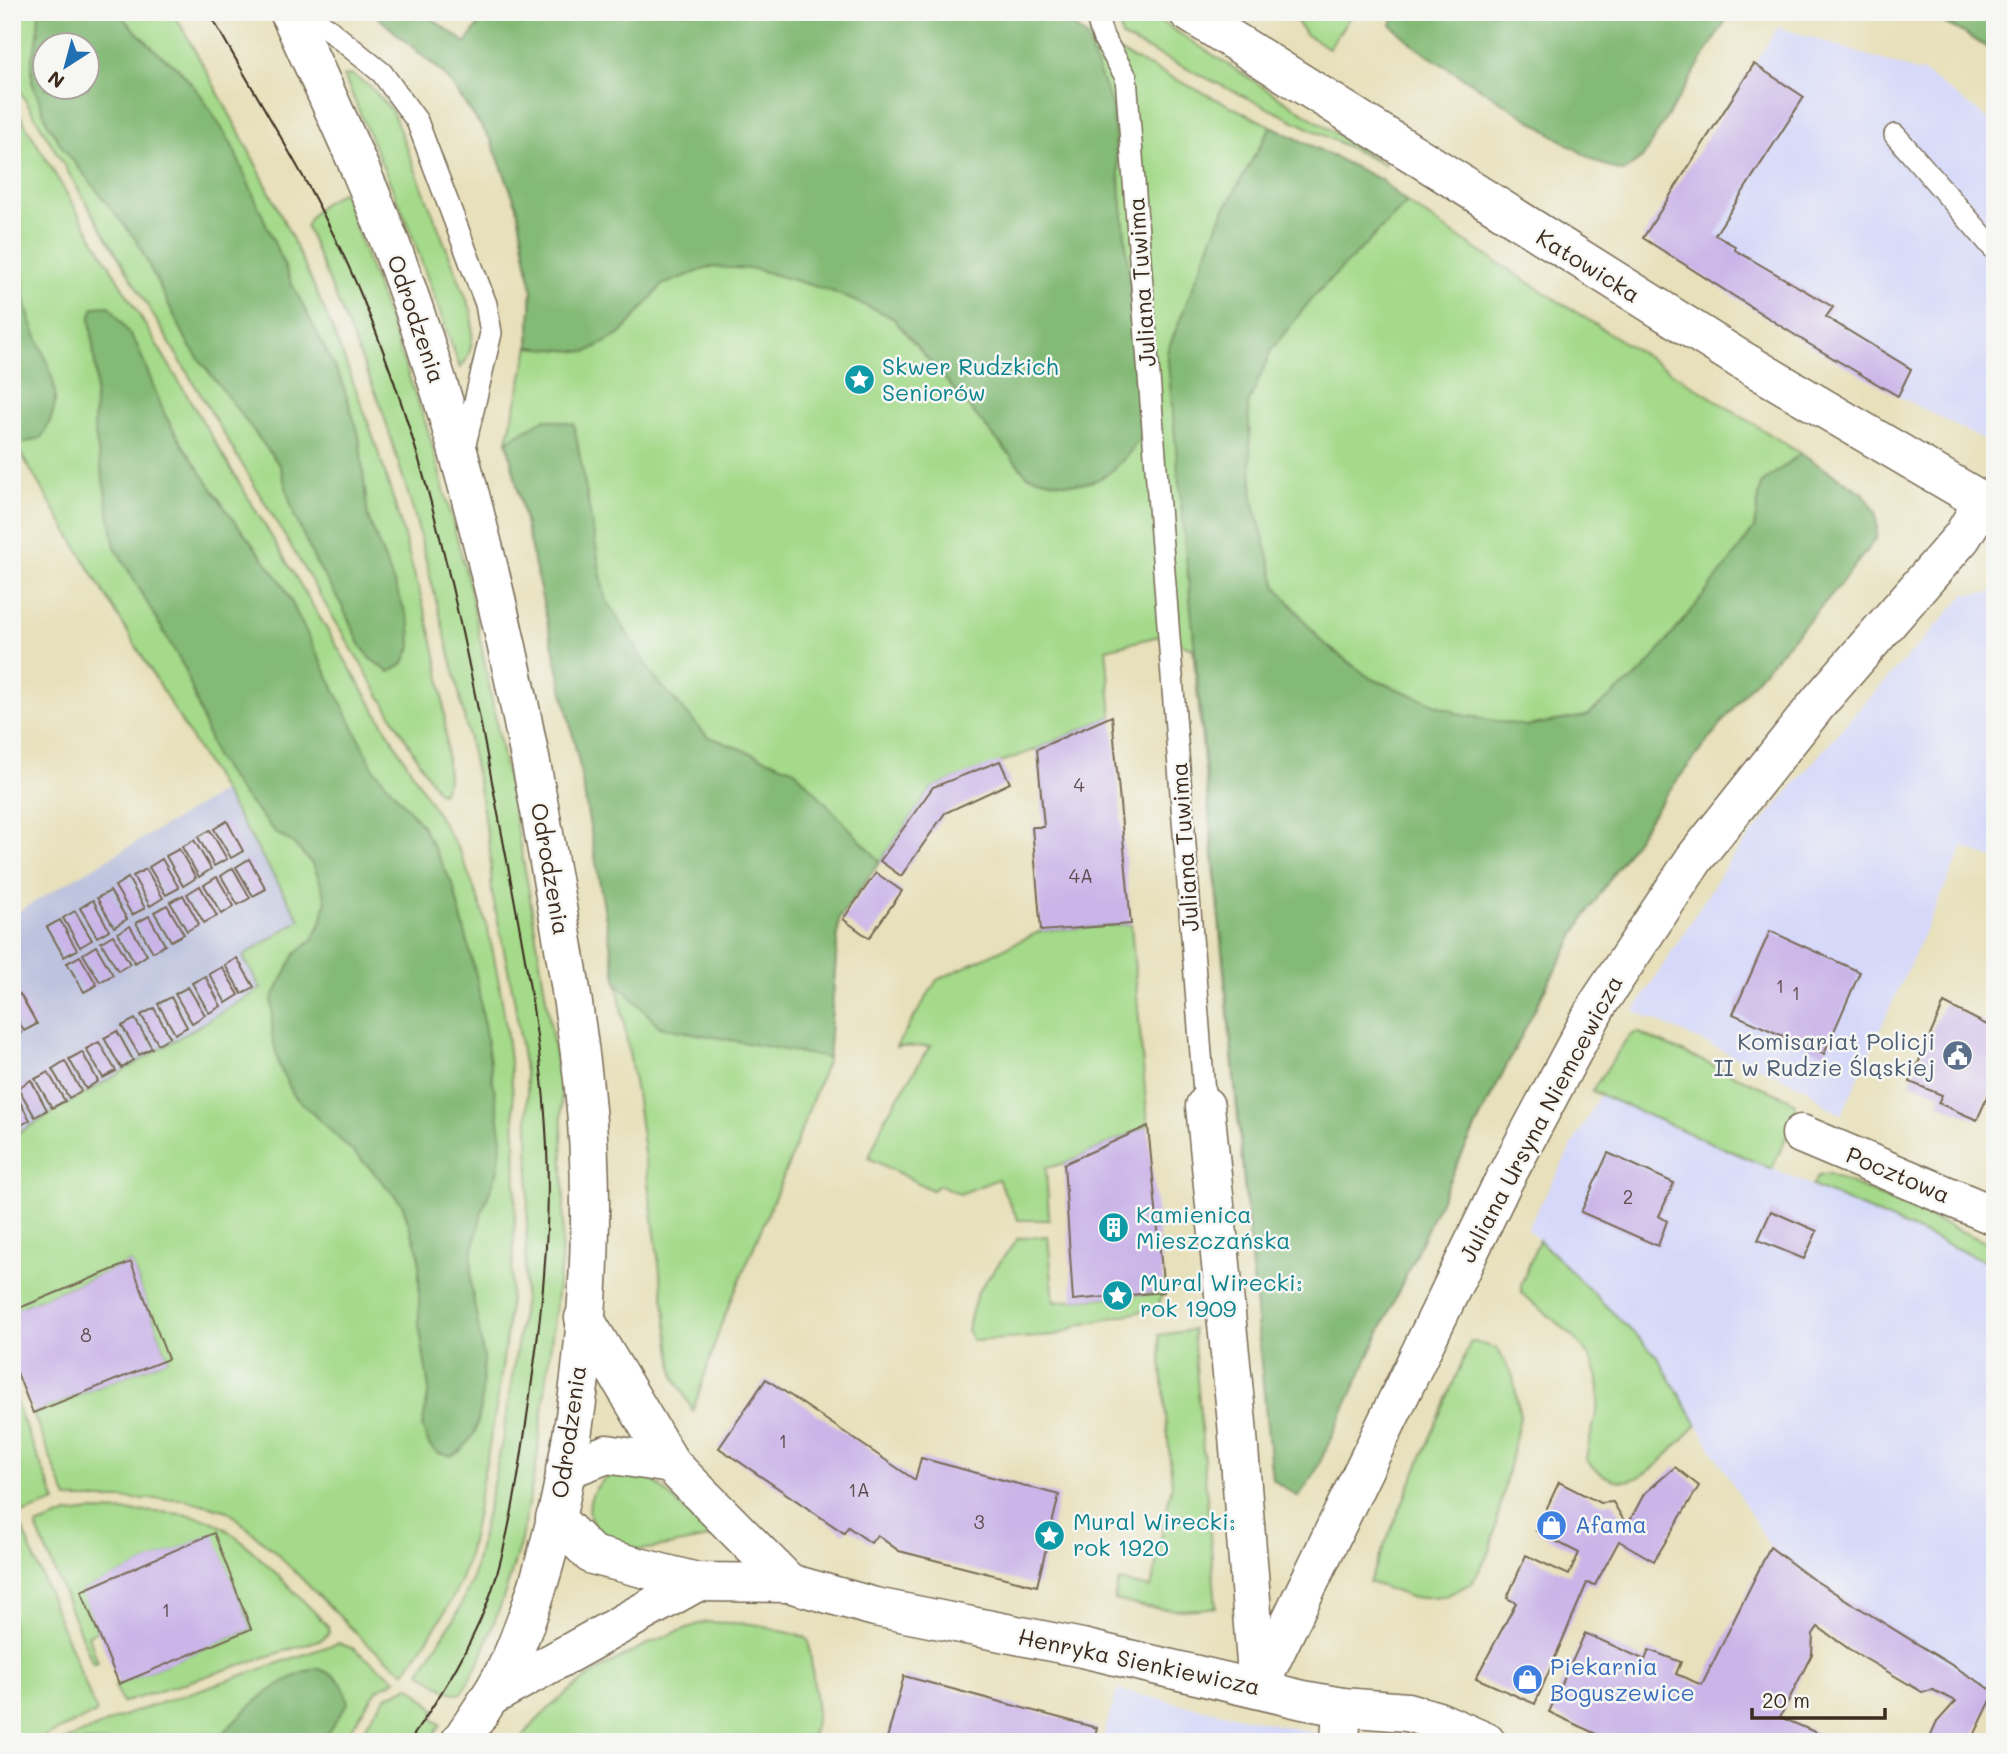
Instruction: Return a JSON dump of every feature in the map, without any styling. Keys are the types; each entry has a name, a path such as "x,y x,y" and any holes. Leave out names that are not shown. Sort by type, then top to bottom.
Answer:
{"street":[{"name":"Odrodzenia","path":"289,12 385,230 462,458 493,577 520,703 571,991 584,1092 589,1189 584,1318 565,1471 555,1518 515,1649 490,1698 460,1742"},
{"name":"Katowicka","path":"1188,12 1726,351 1989,506"},
{"name":"Juliana Ursyna Niemcewicza","path":"1258,1688 1503,1182 1598,1004 1695,858 1819,702 1989,506"},
{"name":"Juliana Tuwima","path":"1205,1106 1237,1423 1258,1688"},
{"name":"Pocztowa","path":"1801,1134 1995,1216"},
{"path":"584,1318 671,1464 789,1583"},
{"path":"565,1471 607,1454 671,1464"},
{"name":"Henryka Sienkiewicza","path":"555,1518 592,1555 696,1581 789,1583 875,1606 1258,1688 1341,1724 1407,1712 1438,1721 1486,1742"},
{"path":"490,1698 696,1581"}],"lane":[{"path":"307,12 382,73 417,121 486,304 491,333 489,347 462,458"},
{"name":"Juliana Tuwima","path":"1095,12 1103,37 1126,77 1205,1106"},
{"path":"1895,135 1995,250"}],"shaded area":[{"path":"1778,27 1926,74 1995,124 1995,446 1898,396 1809,345 1643,238"},
{"path":"1995,592 1995,860 1963,847 1842,1114 1830,1109 1808,1089 1634,1011 1729,861 1849,720 1966,594"},
{"path":"222,792 300,921 244,956 261,989 12,1137 12,915"},
{"path":"1600,1094 1995,1265 1995,1692 1811,1578 1770,1547 1657,1356 1527,1229"},
{"path":"1117,1690 1325,1735 1325,1742 1102,1742"}],"green space":[{"path":"12,12 173,12 246,145 312,281 341,350 391,493 425,610 439,670 444,708 448,780 442,793 438,792 12,78"},
{"path":"39,12 117,12 157,52 179,69 201,95 231,143 293,286 342,382 359,435 368,517 410,624 411,647 404,663 389,672 372,660 361,646 341,604 315,561 294,515 280,466 190,347 136,240 63,148 48,124 40,102 102,102 102,32 38,32"},
{"path":"372,12 422,12 466,43 487,12 1054,12 1085,35 1381,180 1407,203 1479,251 1863,493 1876,512 1877,537 1833,593 1751,685 1664,797 1583,920 1547,985 1457,1164 1298,1497 1272,1479 1193,648 1159,636 1106,649 1112,716 1037,749 933,787 839,919 828,1058 789,1163 721,1325 693,1411 674,1376 636,1093 579,763 507,441 529,347 532,290 517,206 491,140 444,74"},
{"path":"372,12 422,12 466,43 487,12 1054,12 1085,35 1112,107 1145,432 1120,463 1096,480 1068,484 1027,475 892,317 831,291 755,269 710,267 662,285 621,334 587,352 529,347 532,289 517,206 491,140 444,74"},
{"path":"1117,12 1146,12 1385,165 1122,37"},
{"path":"1353,12 1329,48 1305,34 1292,13"},
{"path":"1395,12 1731,12 1642,158 1623,172 1596,162 1418,49 1391,25"},
{"path":"1913,12 1995,12 1995,53 1956,29"},
{"path":"352,75 371,87 392,111 471,310 471,348 460,368 409,227 344,76"},
{"path":"12,102 461,854 486,925 502,1001 511,1068 515,1135 512,1272 506,1339 466,1564 444,1613 405,1672 367,1644 276,1553 228,1511 183,1499 67,1499 33,1413 168,1359 131,1262 12,1311 12,1137 261,989 243,956 300,920 12,439"},
{"path":"1271,126 1381,180 1407,203 1314,296 1272,349 1248,404 1253,500 1277,587 1321,641 1370,678 1462,715 1526,726 1586,716 1643,671 1754,528 1761,484 1800,454 1863,493 1876,512 1877,537 1833,593 1751,685 1664,797 1583,920 1547,985 1457,1164 1315,1473 1298,1497 1272,1479 1167,352 1222,214"},
{"path":"343,192 428,430 469,583 528,886 561,1092 564,1200 561,1262 536,1465 520,1544 506,1590 480,1660 461,1694 448,1691 420,1672 458,1612 472,1580 503,1438 524,1299 529,1175 527,1085 514,998 492,893 490,851 479,787 456,679 415,517 381,406 306,226 317,210"},
{"path":"12,201 20,228 28,312 55,393 52,417 41,438 15,445 12,439"},
{"path":"110,306 137,345 165,415 181,442 225,508 282,583 374,769 422,825 453,885 477,979 502,1139 498,1170 482,1212 472,1254 471,1285 484,1359 481,1408 475,1432 462,1450 451,1456 437,1453 429,1445 422,1427 429,1390 419,1324 419,1254 402,1204 369,1167 294,1096 279,1066 272,1035 272,999 295,954 312,940 321,923 326,900 322,887 314,866 293,843 276,833 239,791 215,756 185,669 115,547 94,428 96,373 90,318 94,307"},
{"path":"545,419 574,424 605,597 653,676 707,736 795,770 880,861 839,919 828,1058 660,1027 617,983 579,763 507,441"},
{"path":"1131,924 1148,1126 1064,1164 1046,1167 1049,1220 1018,1220 998,1179 960,1194 940,1185 932,1190 869,1158 885,1118 930,1046 896,1047 937,980 1041,931"},
{"path":"1637,1032 1789,1099 1796,1105 1796,1115 1772,1169 1592,1091 1628,1037"},
{"path":"1829,1174 1995,1246 1995,1265 1812,1186 1818,1176"},
{"path":"1048,1236 1054,1302 1164,1292 1157,1308 1080,1325 1055,1336 973,1341 967,1330 977,1293 1018,1238"},
{"path":"1539,1240 1657,1356 1697,1425 1659,1463 1632,1480 1618,1480 1602,1474 1586,1460 1598,1403 1598,1378 1584,1349 1561,1325 1522,1294 1521,1285"},
{"path":"1193,1330 1216,1607 1165,1609 1114,1600 1119,1581 1151,1588 1172,1484 1159,1335"},
{"path":"1471,1341 1497,1348 1513,1376 1520,1417 1490,1551 1472,1583 1446,1596 1413,1598 1369,1582"},
{"path":"12,1401 15,1401 56,1502 12,1517"},
{"path":"621,1471 652,1479 713,1537 634,1550 612,1544 600,1535 593,1524 591,1500 596,1488 606,1478"},
{"path":"92,1511 183,1514 211,1521 238,1539 271,1569 328,1626 329,1633 322,1639 122,1703 115,1685 251,1629 213,1534 82,1591 98,1631 88,1635 98,1662 93,1664 36,1526 68,1514"},
{"path":"23,1530 97,1713 32,1742 12,1742 12,1533"},
{"path":"705,1622 753,1624 805,1637 809,1642 817,1713 811,1742 518,1742 557,1701 602,1668 652,1642"},
{"path":"338,1643 354,1649 396,1680 378,1689 342,1742 62,1742 128,1714"},
{"path":"316,1668 338,1680 348,1703 321,1742 216,1742 238,1718 273,1688"},
{"path":"410,1686 436,1710 432,1718 441,1725 429,1742 354,1742 386,1697"}],"building":[{"path":"1754,64 1804,97 1715,235 1735,246 1735,250 1833,307 1826,317 1911,369 1898,396 1809,344 1643,238"},
{"path":"1112,716 1131,924 1041,931 1032,827 1044,827 1037,749"},
{"path":"1000,761 1010,783 945,813 901,876 880,861 933,787"},
{"path":"227,821 243,851 231,858 214,829"},
{"path":"210,830 227,859 214,866 198,837"},
{"path":"194,840 211,869 199,877 182,847"},
{"path":"179,849 196,878 183,886 166,856"},
{"path":"162,859 179,888 166,895 149,867"},
{"path":"249,859 266,889 253,896 236,867"},
{"path":"233,868 250,898 238,905 221,876"},
{"path":"146,869 163,898 150,906 133,876"},
{"path":"876,873 902,891 869,938 843,919"},
{"path":"217,877 234,906 222,914 204,885"},
{"path":"128,878 145,908 132,915 115,886"},
{"path":"200,886 217,916 204,923 187,894"},
{"path":"110,891 127,919 114,927 97,898"},
{"path":"183,895 199,924 187,931 170,902"},
{"path":"93,900 109,930 97,937 80,908"},
{"path":"167,905 184,934 171,941 154,912"},
{"path":"75,911 92,940 80,947 63,918"},
{"path":"149,916 165,945 153,952 136,923"},
{"path":"60,920 77,950 64,957 47,927"},
{"path":"130,926 147,955 135,963 118,933"},
{"path":"1770,931 1860,972 1824,1054 1733,1014"},
{"path":"113,935 130,964 118,971 101,942"},
{"path":"96,946 113,975 100,982 83,954"},
{"path":"80,956 97,985 84,992 67,963"},
{"path":"237,958 254,987 242,994 225,965"},
{"path":"222,967 239,995 226,1003 209,974"},
{"path":"205,976 221,1006 209,1013 192,983"},
{"path":"188,987 205,1015 192,1023 175,994"},
{"path":"20,994 37,1024 24,1031 12,1010 12,999"},
{"path":"171,997 187,1027 175,1034 158,1004"},
{"name":"Komisariat Policji II w Rudzie Śląskiej","path":"1944,1003 1995,1029 1995,1093 1990,1091 1977,1120 1938,1103 1942,1095 1910,1082"},
{"path":"154,1008 170,1037 158,1044 141,1015"},
{"path":"12,1019 21,1033 12,1038"},
{"path":"135,1019 152,1048 139,1055 122,1026"},
{"path":"117,1031 133,1060 121,1068 104,1038"},
{"path":"99,1042 116,1071 103,1078 86,1049"},
{"path":"82,1052 98,1081 86,1089 69,1059"},
{"path":"65,1061 81,1091 69,1098 52,1069"},
{"path":"48,1072 65,1101 52,1108 35,1079"},
{"path":"31,1080 47,1110 35,1117 18,1088"},
{"path":"12,1088 30,1120 18,1127 12,1118"},
{"name":"Kamienica Mieszczańska","path":"1148,1126 1164,1292 1073,1300 1064,1164"},
{"path":"1608,1153 1674,1183 1659,1216 1667,1221 1658,1246 1581,1212"},
{"path":"1771,1211 1817,1231 1804,1259 1758,1240"},
{"path":"131,1262 168,1359 33,1413 12,1360 12,1311"},
{"path":"766,1379 915,1480 921,1458 1059,1495 1037,1586 899,1551 877,1535 871,1543 848,1527 844,1533 719,1448"},
{"path":"1675,1467 1699,1486 1654,1561 1619,1541 1595,1585 1587,1583 1535,1704 1476,1678 1516,1603 1507,1598 1526,1555 1569,1575 1579,1553 1536,1531 1559,1482 1600,1503 1613,1502 1627,1526 1644,1494"},
{"path":"214,1533 251,1629 119,1684 81,1591"},
{"path":"1770,1547 1811,1578 1995,1692 1971,1742 1928,1742 1937,1722 1956,1701 1933,1690 1922,1692 1849,1649 1818,1627 1813,1634 1812,1654 1780,1717 1838,1742 1613,1742 1549,1712 1585,1633 1645,1660 1649,1650 1681,1662 1676,1674 1702,1685"},
{"path":"904,1676 1097,1728 1093,1742 886,1742"}],"tram line":[{"path":"209,12 291,155 348,264 387,361 407,420 441,541 469,663 518,921 540,1057 547,1148 546,1244 533,1370 511,1515 495,1581 479,1624 446,1684 409,1742"}],"place":[{"name":"Skwer Rudzkich Seniorów","path":"859,380"},
{"name":"Komisariat Policji II w Rudzie Śląskiej","path":"1958,1055"},
{"name":"Kamienica Mieszczańska","path":"1113,1228"},
{"name":"Mural Wirecki: rok 1909","path":"1117,1296"},
{"name":"Afama","path":"1552,1525"},
{"name":"Mural Wirecki: rok 1920","path":"1050,1535"},
{"name":"Piekarnia Boguszewice","path":"1527,1680"}]}
